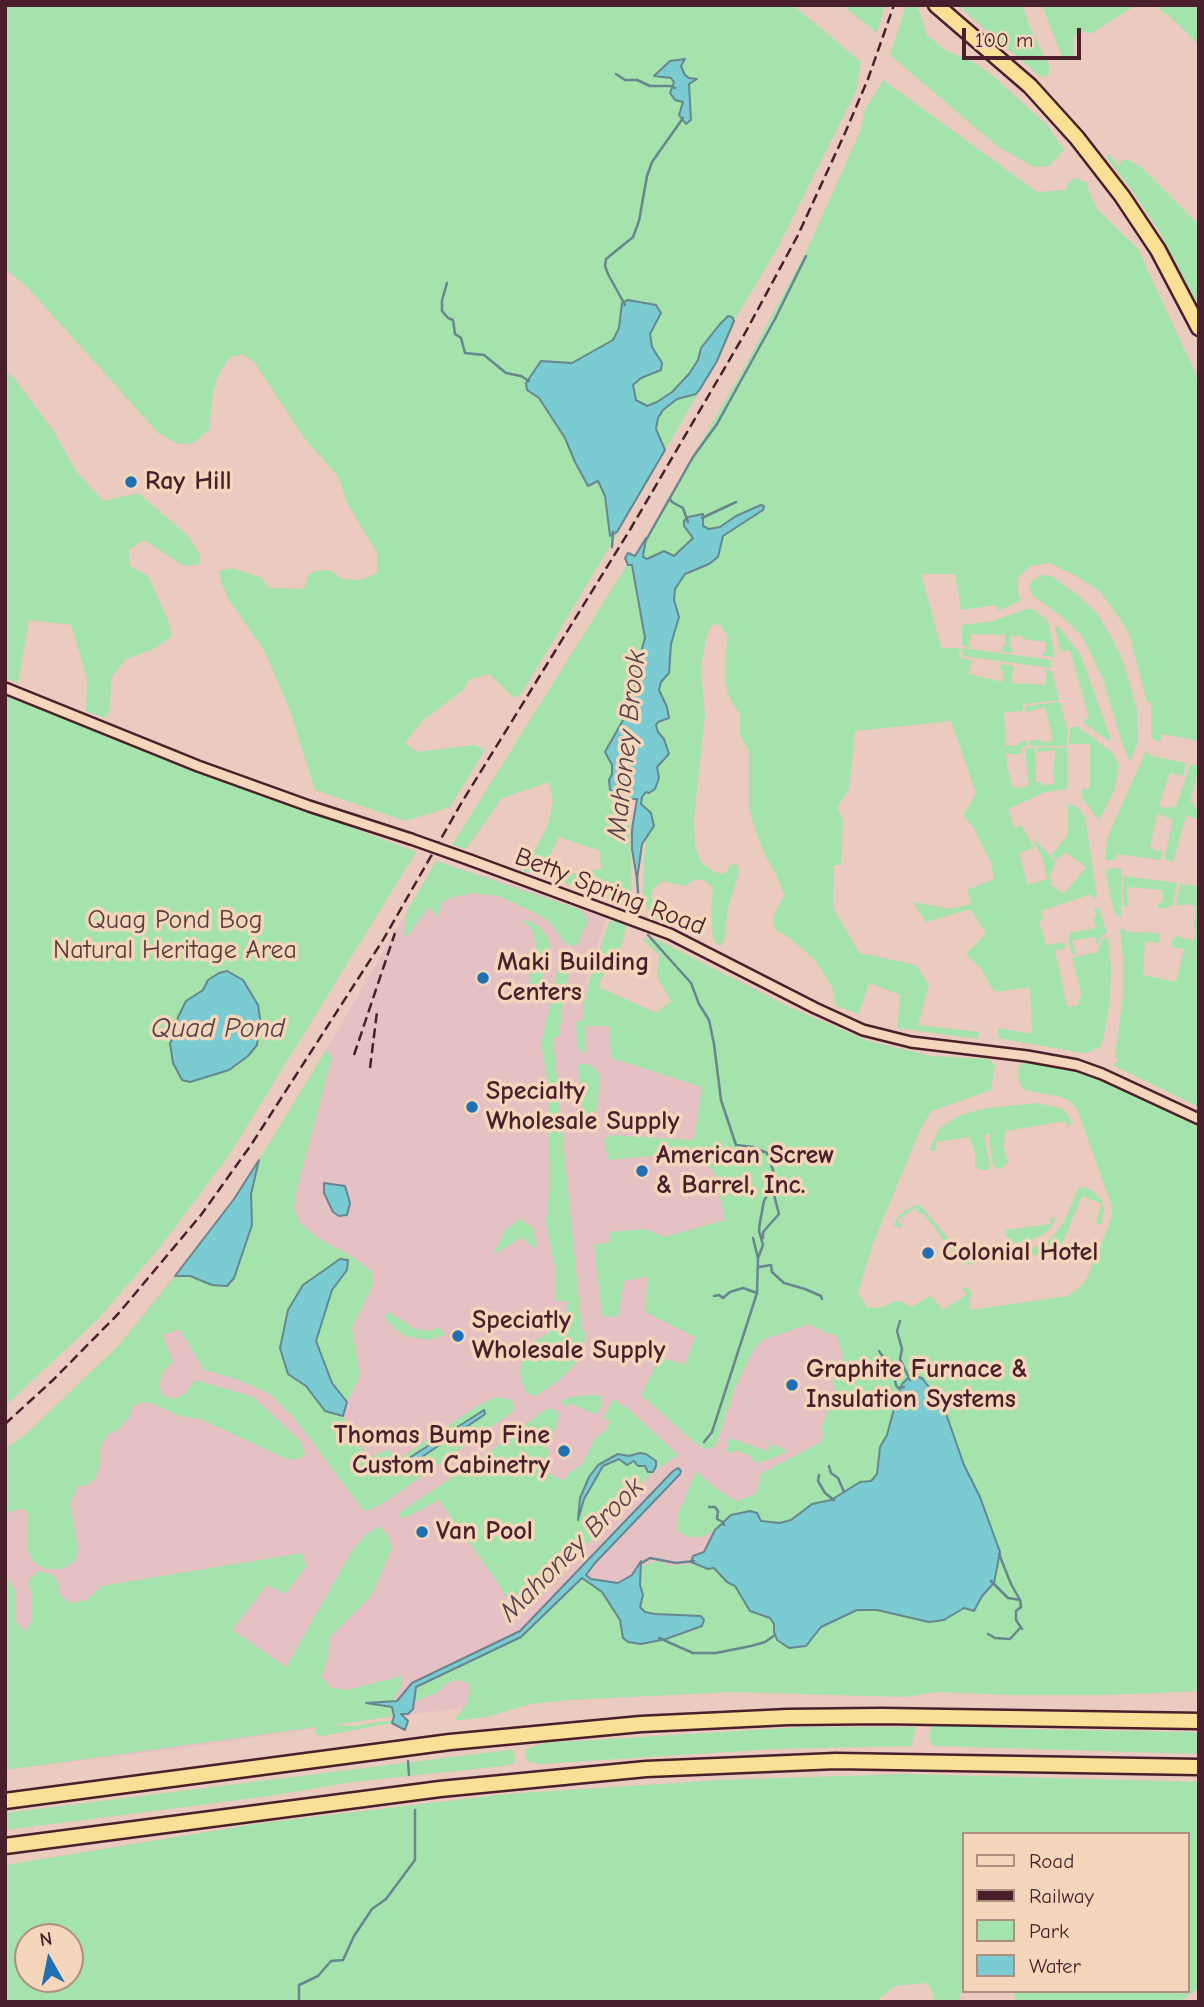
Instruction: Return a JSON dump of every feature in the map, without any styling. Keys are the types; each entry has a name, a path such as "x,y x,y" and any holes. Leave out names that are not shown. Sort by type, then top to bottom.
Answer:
{"highway":[{"path":"936,5 1022,79 1077,138 1152,241 1174,277 1199,328"},
{"path":"5,1801 450,1742 641,1724 870,1716 1199,1721"},
{"path":"5,1846 452,1787 646,1769 836,1761 1199,1767"}],"street":[{"name":"Betty Spring Road","path":"5,688 198,766 411,839 670,934 863,1030 918,1043 1077,1065 1199,1119"}],"shaded area":[{"path":"436,861 543,895 606,919 584,984 726,1040 737,979 791,1008 868,1041 931,1056 849,1321 936,1692 636,1688 394,1716 191,1747 5,1770 5,1449 27,1433 119,1345 234,1199 305,1087"}],"green space":[{"path":"5,5 793,5 861,62 856,91 778,247 734,321 717,361 522,693 514,698 489,674 470,679 462,691 422,721 405,743 416,752 474,745 485,750 450,807 405,821 315,790 289,708 265,652 229,600 221,582 219,571 230,568 260,577 269,588 304,589 308,576 315,571 329,570 342,579 361,580 377,573 377,553 347,503 338,476 304,438 255,363 243,354 230,357 219,373 213,392 209,430 193,443 178,444 158,433 28,288 5,269"},
{"path":"842,5 885,5 877,33"},
{"path":"906,5 915,5 927,35 945,50 971,61 991,74 1047,125 1064,150 1049,166 1034,167 998,147 890,55"},
{"path":"957,5 1023,5 1029,26 1049,65 1049,73 1044,77 1039,76"},
{"path":"1042,5 1147,5 1133,7 1092,33 1082,32 1073,36 1073,58 1064,62"},
{"path":"1154,5 1199,5 1199,45 1170,17"},
{"path":"883,80 1037,192 1065,190 1069,182 1076,178 1088,183 1096,208 1138,249 1199,381 1199,741 1162,734 1160,742 1151,739 1151,706 1150,702 1147,702 1129,634 1100,592 1076,576 1049,563 1030,566 1018,578 1018,594 1021,599 998,611 996,605 961,610 955,574 921,574 941,648 959,648 960,658 972,660 968,674 1002,682 1004,671 1000,670 1001,664 1014,666 1011,683 1045,685 1047,673 1044,670 1052,671 1059,700 1023,704 1023,711 1004,712 1006,746 1027,741 1027,746 1022,747 1022,754 1006,754 1007,765 1013,788 1026,787 1028,783 1025,749 1035,748 1036,782 1041,782 1041,785 1053,784 1055,750 1038,752 1038,747 1067,748 1067,789 1045,792 1008,809 1014,828 1021,825 1034,848 1019,853 1028,885 1047,879 1043,859 1034,842 1036,841 1056,862 1049,877 1052,882 1050,884 1064,894 1086,867 1065,852 1057,860 1051,855 1068,835 1068,804 1077,807 1085,817 1097,896 1093,899 1091,894 1041,911 1043,920 1039,921 1046,945 1064,942 1066,948 1055,950 1067,1007 1079,1005 1078,1000 1082,996 1072,958 1097,952 1103,938 1108,937 1110,1002 1103,1040 1099,1049 1095,1048 1091,1052 1082,1053 998,1038 998,1028 1032,1034 1030,987 994,992 981,969 966,954 986,933 970,909 926,922 913,902 950,909 971,904 967,890 994,879 991,863 973,827 963,816 976,793 951,721 855,731 849,789 837,808 843,820 841,865 834,865 833,908 859,953 916,965 929,985 918,1025 979,1032 978,1039 897,1028 900,995 869,983 859,1014 836,1006 832,987 814,959 776,930 773,923 784,895 756,833 749,808 749,751 740,736 740,715 728,695 725,676 727,635 720,625 712,624 706,638 701,668 705,715 694,818 695,845 700,861 712,871 722,874 727,872 730,865 737,864 739,872 728,908 724,941 720,946 713,939 713,888 706,881 696,879 685,886 663,881 653,888 651,898 656,905 698,927 698,936 649,916 643,891 644,855 647,836 654,826 640,804 642,798 625,799 630,817 632,908 563,882 569,874 601,869 600,851 559,837 540,874 523,872 548,825 553,801 549,782 502,798 466,849 452,845 627,565 625,558 628,553 635,556 740,375 807,250 861,129 865,109"},
{"path":"1110,155 1119,166 1122,160 1128,160 1140,166 1199,225 1199,306 1158,230 1105,156"},
{"path":"5,370 15,379 54,432 76,471 103,501 138,493 188,536 200,555 199,564 184,566 144,540 129,549 130,566 148,576 168,620 172,636 156,648 126,659 111,678 110,711 104,718 86,711 87,679 71,625 29,620 18,683 5,678"},
{"path":"1040,575 1052,576 1081,598 1098,615 1114,642 1124,664 1137,710 1138,741 1131,760 1121,739 1103,679 1082,636 1066,620 1032,595 1029,584"},
{"path":"1033,609 1048,621 1055,657 1042,656 1045,654 1045,642 1023,639 1022,636 1011,636 1012,653 1001,651 1002,646 1005,646 1005,635 971,634 969,645 972,648 962,645 962,625 992,621"},
{"path":"1058,626 1081,655 1111,740 1107,740 1084,723 1083,720 1089,718 1070,650 1061,652 1055,627"},
{"path":"961,648 1051,660 1051,668 963,656"},
{"name":"Quag Pond Bog Natural Heritage Area","path":"5,695 416,852 229,1155 160,1247 98,1319 5,1406"},
{"path":"1060,702 1067,729 1067,746 1030,746 1029,741 1040,739 1041,743 1053,740 1045,707 1026,712 1025,706"},
{"path":"1077,726 1113,753 1119,765 1115,789 1099,820 1082,798 1082,789 1090,788 1090,744 1069,744 1070,728"},
{"path":"1146,751 1151,756 1186,763 1183,776 1170,773 1159,806 1170,809 1171,806 1176,807 1190,764 1199,766 1190,802 1199,810 1199,819 1186,816 1173,861 1164,860 1173,820 1157,813 1150,848 1163,852 1160,860 1117,854 1116,860 1105,860 1107,838"},
{"path":"436,861 581,910 588,921 578,943 574,946 567,945 548,921 537,914 498,896 473,893 449,898 442,903 437,917 429,907 406,937 407,911"},
{"path":"1109,868 1122,869 1121,916 1116,916 1110,896 1106,871"},
{"path":"1123,876 1177,883 1173,905 1158,908 1158,903 1163,902 1162,890 1127,887 1128,907 1123,906"},
{"path":"1180,884 1199,886 1199,1107 1113,1065 1118,1061 1115,1055 1123,996 1120,930 1123,928 1126,932 1160,933 1159,943 1145,941 1143,975 1176,982 1184,949 1171,947 1172,941 1176,936 1194,941 1196,930 1196,906 1176,905"},
{"path":"1099,907 1107,933 1102,935 1097,946 1095,937 1072,940 1076,954 1072,955 1069,933 1096,928 1093,918 1097,916 1094,909"},
{"path":"525,919 540,927 549,941 550,949 537,1000 530,1003 525,1001 525,998 536,949 533,931"},
{"path":"617,921 626,925 624,935 621,947 599,983 601,988 656,1013 671,1001 657,977 659,955 642,939 656,939 791,1008 868,1041 931,1056 988,1059 995,1065 991,1090 931,1111 919,1132 872,1246 858,1293 868,1308 884,1307 901,1301 911,1307 930,1296 943,1310 967,1294 962,1288 966,1287 972,1293 969,1301 971,1310 1068,1296 1086,1280 1112,1215 1111,1204 1077,1109 1061,1097 1024,1090 1019,1083 1020,1065 1025,1063 1059,1067 1089,1074 1199,1127 1199,1691 1107,1695 936,1692 905,1697 731,1692 569,1700 530,1704 486,1717 456,1720 467,1704 470,1690 468,1683 457,1680 416,1701 416,1687 521,1637 583,1578 602,1592 620,1620 621,1631 666,1639 696,1630 701,1616 655,1614 644,1612 639,1607 641,1566 658,1561 670,1566 695,1564 708,1569 714,1568 727,1582 735,1586 750,1611 770,1618 774,1624 774,1632 789,1648 806,1646 821,1627 857,1610 877,1610 929,1622 953,1616 964,1608 974,1611 982,1596 994,1583 896,1407 880,1447 877,1474 871,1481 847,1489 831,1500 812,1504 791,1520 780,1524 731,1514 715,1530 701,1537 688,1537 678,1531 678,1514 696,1471 715,1488 736,1501 755,1494 760,1474 821,1442 822,1426 835,1391 833,1381 843,1355 836,1335 809,1324 762,1340 753,1350 735,1388 716,1445 712,1448 705,1449 694,1442 641,1395 659,1357 685,1365 695,1337 645,1312 648,1276 624,1281 618,1317 602,1316 594,1245 609,1242 609,1232 645,1229 664,1237 725,1220 715,1175 708,1164 693,1152 608,1160 604,1140 610,1135 694,1140 702,1087 611,1058 609,1026 585,1026 585,1055 577,1047 576,1022 583,1020 591,974 609,922"},
{"path":"568,964 570,969 564,992 559,1037 553,1038 582,1330 586,1332 583,1352 577,1362 557,1382 535,1396 526,1393 521,1381 520,1371 525,1347 566,1322 567,1301 556,1301 556,1272 546,1224 549,1189 548,1082 541,1044 557,972 559,966"},
{"path":"326,1050 332,1057 297,1188 294,1209 300,1223 316,1237 354,1258 372,1272 373,1284 352,1328 360,1376 347,1402 332,1383 316,1341 332,1290 347,1270 340,1259 319,1274 287,1374 306,1386 325,1411 343,1416 368,1458 387,1450 402,1457 477,1406 496,1397 512,1400 514,1408 511,1413 385,1502 368,1511 362,1509 295,1419 270,1394 236,1379 204,1370 179,1329 162,1335 173,1362 163,1372 159,1385 162,1395 175,1399 185,1393 195,1380 253,1397 301,1442 305,1455 298,1459 287,1459 200,1419 179,1416 151,1403 141,1402 133,1406 129,1417 118,1429 108,1434 100,1448 100,1465 95,1479 85,1486 78,1486 70,1503 78,1549 75,1561 62,1569 45,1569 33,1562 28,1550 28,1516 25,1510 18,1509 5,1514 5,1449 27,1433 119,1345 175,1276 190,1276 212,1285 234,1278 251,1225 251,1194 259,1160"},
{"path":"581,1063 592,1066 600,1079 597,1108 588,1121 582,1119 578,1066"},
{"path":"1037,1103 1062,1109 1070,1117 1071,1125 1067,1126 1066,1121 1005,1131 1004,1148 1008,1162 1001,1168 996,1169 993,1164 988,1133 984,1136 990,1164 988,1170 975,1167 975,1153 969,1137 936,1142 936,1151 929,1150 939,1129 958,1116 981,1109"},
{"path":"1085,1187 1102,1200 1104,1209 1101,1224 1095,1223 1102,1204 1082,1196 1059,1251 1018,1257 1017,1252 1051,1239 1065,1220 1078,1188"},
{"path":"915,1205 922,1207 961,1254 972,1257 995,1255 996,1260 963,1265 923,1213 920,1215 915,1208 898,1220 902,1226 900,1228 893,1225 902,1212"},
{"path":"1056,1217 1044,1234 1031,1240 1007,1244 1006,1230 1050,1224 1051,1218"},
{"path":"519,1219 532,1227 537,1243 534,1249 522,1237 493,1255 505,1230"},
{"path":"389,1312 414,1329 429,1331 439,1327 445,1335 428,1340 405,1336 389,1324 384,1316"},
{"path":"602,1396 601,1407 596,1415 570,1403 567,1407 562,1403 562,1400 571,1397"},
{"path":"613,1399 627,1408 678,1455 653,1472 602,1520 593,1538 562,1569 534,1604 524,1611 518,1613 439,1500 405,1518 400,1517 400,1512 495,1448 547,1408 557,1411 559,1415 553,1435 545,1448 550,1452 541,1468 563,1481 583,1463 595,1438 606,1430 610,1422 603,1418"},
{"path":"729,1438 767,1451 771,1444 786,1452 755,1463 749,1455 735,1450 733,1453 726,1451"},
{"path":"379,1526 388,1536 392,1548 371,1596 329,1638 328,1658 321,1677 331,1688 347,1690 401,1676 401,1687 392,1702 370,1703 392,1707 394,1716 334,1725 353,1726 392,1720 392,1723 322,1736 316,1734 315,1727 5,1770 5,1572 15,1591 16,1622 25,1631 32,1621 29,1579 38,1571 53,1575 58,1583 59,1594 70,1603 87,1600 101,1586 302,1553 306,1567 285,1594 267,1585 232,1630 286,1667 351,1552 365,1535"},
{"path":"939,1723 1011,1729 1192,1732 1199,1734 1199,1754 931,1745 929,1734 932,1725"},
{"path":"803,1727 916,1727 911,1746 775,1749 540,1764 528,1762 525,1757 526,1749 544,1743"},
{"path":"514,1750 515,1763 503,1766 352,1782 269,1796 5,1830 5,1813"},
{"path":"904,1774 1199,1782 1199,1988 1179,2002 1016,2002 1014,1993 1190,1993 1190,1832 962,1832 962,1990 959,2002 935,2002 926,1983 895,1986 875,2002 5,2002 5,1865 262,1823 506,1794 721,1780"}],"water":[{"path":"685,59 681,66 685,75 697,79 689,84 691,120 686,124 679,115 683,102 675,100 670,93 674,82 671,78 654,76 670,61"},
{"path":"628,300 656,305 661,313 650,334 652,347 662,363 661,370 641,378 633,385 636,400 647,406 672,392 689,374 698,360 701,348 728,316 734,321 717,361 700,389 696,394 677,399 663,410 658,418 656,429 665,450 617,532 610,536 605,496 598,481 588,486 565,438 539,398 527,390 526,383 541,361 572,363 613,340 619,328 622,303"},
{"path":"764,506 763,510 723,536 718,557 709,564 685,574 675,589 674,600 679,617 671,644 669,673 661,682 659,690 669,718 656,725 669,754 657,767 659,778 655,789 646,792 642,797 641,804 651,813 654,826 642,844 637,879 632,829 637,799 625,799 610,790 612,765 605,752 623,720 636,682 635,673 645,638 632,565 628,565 625,558 628,553 635,556 646,538 643,557 647,559 664,551 674,556 693,538 684,526 688,517 703,514 703,526 709,529 720,527 736,516"},
{"name":"Quad Pond","path":"227,971 243,980 258,1005 260,1019 257,1045 248,1056 229,1070 190,1082 182,1080 173,1063 170,1043 175,1035 178,1017 186,1001 203,990 208,980"},
{"path":"259,1160 251,1194 252,1225 234,1278 227,1286 212,1285 190,1276 175,1276 234,1199"},
{"path":"324,1183 345,1186 350,1203 347,1215 339,1216 333,1212 324,1193"},
{"path":"340,1259 348,1260 347,1270 332,1290 316,1341 332,1383 347,1402 343,1416 325,1411 306,1386 288,1374 280,1348 288,1310 303,1285"},
{"path":"911,1375 922,1378 943,1405 964,1465 980,1497 1000,1552 994,1583 982,1596 974,1611 964,1608 944,1620 929,1622 877,1610 857,1610 821,1627 806,1646 789,1648 777,1640 770,1618 750,1611 735,1586 727,1582 714,1568 708,1569 691,1562 693,1556 704,1552 715,1530 731,1515 750,1511 757,1513 761,1521 780,1523 791,1520 812,1504 831,1500 860,1482 871,1481 877,1474 880,1447 887,1435 898,1394 902,1384"},
{"path":"484,1410 485,1414 481,1417 410,1465 406,1464 406,1460"},
{"path":"640,1453 656,1461 653,1472 648,1472 645,1466 638,1466 634,1461 627,1465 619,1459 603,1466 584,1499 578,1520 580,1498 589,1477 598,1465 618,1454 629,1456"},
{"path":"678,1468 680,1474 586,1575 591,1579 618,1583 632,1575 641,1561 640,1585 643,1595 640,1607 645,1612 655,1614 701,1616 704,1620 702,1626 666,1639 641,1644 628,1642 623,1638 620,1620 602,1592 582,1578 521,1637 416,1687 413,1709 408,1714 401,1714 408,1721 405,1730 392,1723 392,1707 366,1703 397,1701 412,1683 520,1631"}],"waterway":[{"name":"Mahoney Brook","path":"616,74 625,80 637,80 650,86 675,88"},
{"name":"Mahoney Brook","path":"625,305 608,274 606,259 633,237 652,162 683,118"},
{"path":"645,542 693,457 717,424 806,256"},
{"path":"447,283 442,311 453,320 455,334 461,338 465,353 484,355 506,373 529,381"},
{"path":"670,499 683,508 688,522"},
{"path":"702,518 736,502"},
{"name":"Mahoney Brook","path":"612,547 613,532"},
{"name":"Mahoney Brook","path":"637,878 639,906"},
{"name":"Mahoney Brook","path":"648,935 691,983 709,1020 721,1100 736,1145 753,1147 767,1153 776,1179 764,1201 760,1222 759,1231 763,1245 758,1258 757,1293 712,1432 704,1442"},
{"path":"763,1238 763,1232 779,1214 773,1191 775,1186"},
{"path":"753,1238 758,1258"},
{"path":"759,1267 771,1265 772,1272 784,1283 805,1289 822,1299"},
{"path":"714,1296 723,1298 730,1292 743,1288 757,1293"},
{"path":"900,1321 897,1331 902,1349 900,1359 910,1380"},
{"path":"879,1351 893,1371 898,1388 904,1387"},
{"path":"829,1466 844,1492"},
{"path":"819,1475 818,1481 825,1493 834,1500"},
{"path":"709,1507 715,1507 718,1511 717,1519 724,1525"},
{"path":"999,1554 1020,1600"},
{"path":"640,1564 650,1558 676,1563 694,1561"},
{"path":"991,1581 1008,1598 1020,1600 1021,1607 1016,1611 1016,1620 1022,1629"},
{"path":"988,1634 995,1638 1010,1639 1020,1628"},
{"path":"659,1638 693,1653 716,1653 765,1642 775,1635"},
{"name":"Mahoney Brook","path":"408,1761 409,1775"},
{"name":"Mahoney Brook","path":"299,2002 299,1985 318,1976 331,1961 343,1960 354,1936 372,1909 386,1899 415,1860 415,1810"}],"railway":[{"path":"5,1424 118,1314 201,1215 251,1145 383,940 462,802 631,528 744,335 798,235 845,133 868,79 894,5"},
{"path":"354,1055 395,933"},
{"path":"370,1068 377,1012"}],"place":[{"name":"Ray Hill","path":"131,482"},
{"name":"Maki Building Centers","path":"483,978"},
{"name":"Specialty Wholesale Supply","path":"472,1107"},
{"name":"American Screw & Barrel, Inc.","path":"642,1171"},
{"name":"Colonial Hotel","path":"928,1253"},
{"name":"Speciatly Wholesale Supply","path":"458,1336"},
{"name":"Graphite Furnace & Insulation Systems","path":"792,1385"},
{"name":"Thomas Bump Fine Custom Cabinetry","path":"564,1451"},
{"name":"Van Pool","path":"422,1532"}]}
